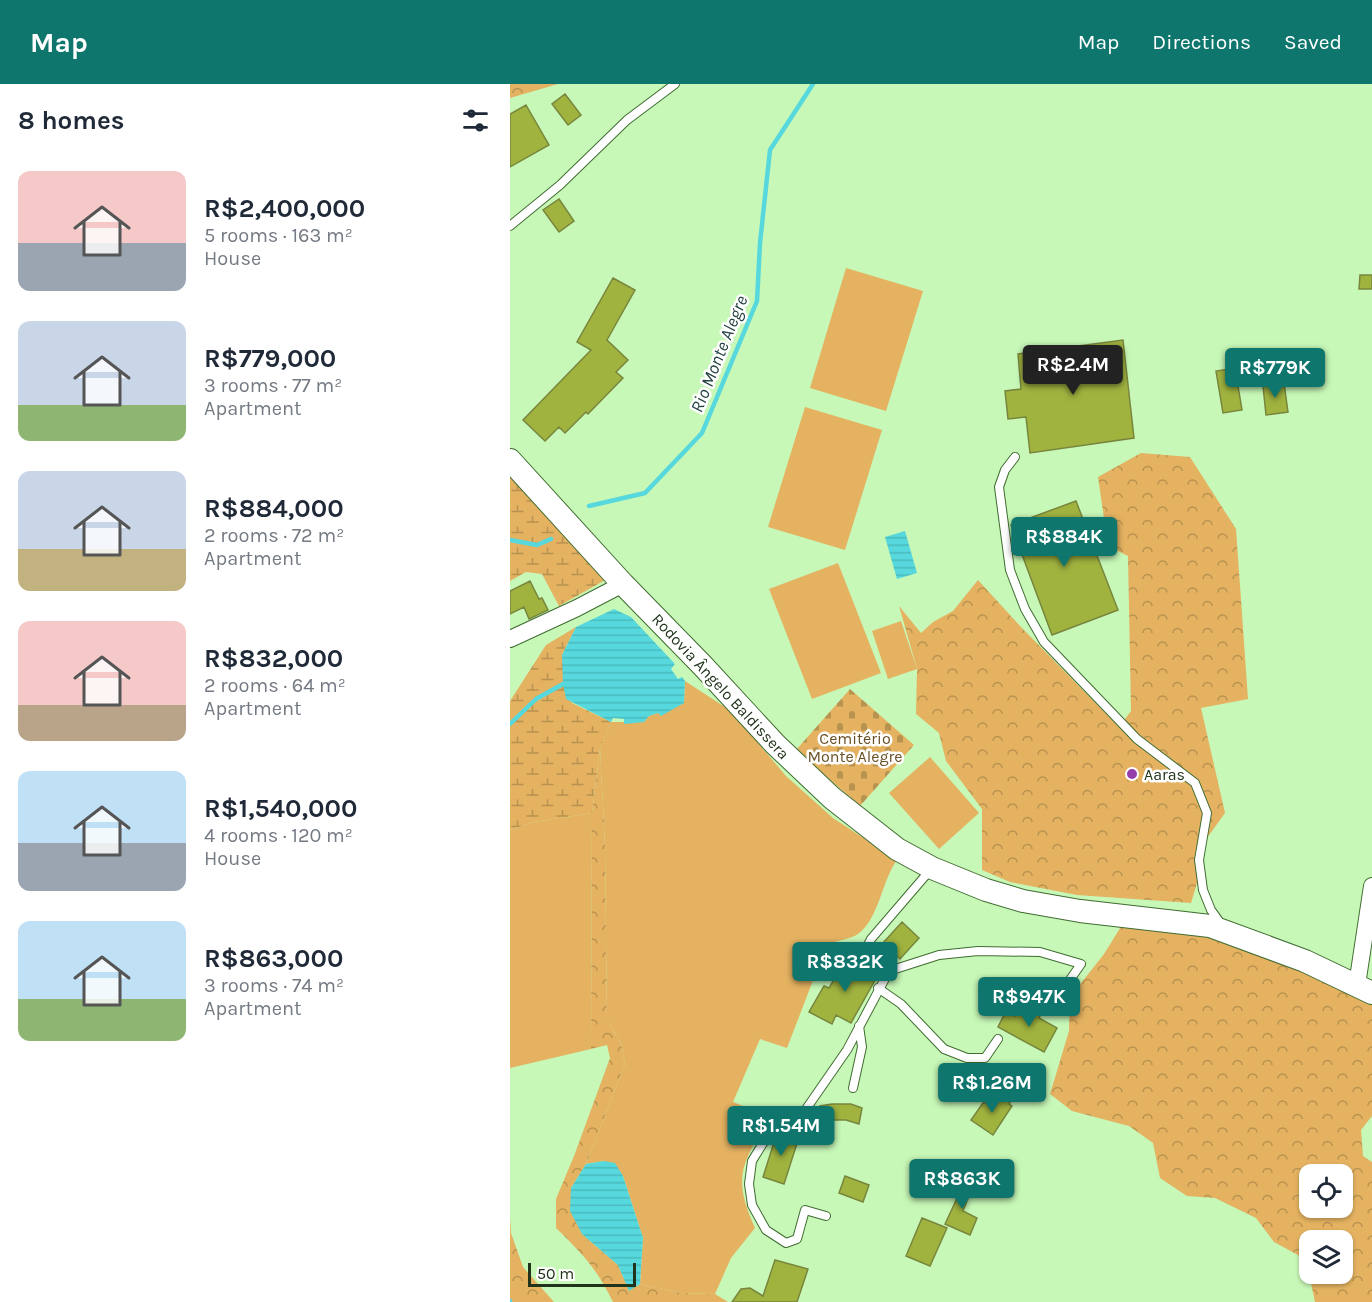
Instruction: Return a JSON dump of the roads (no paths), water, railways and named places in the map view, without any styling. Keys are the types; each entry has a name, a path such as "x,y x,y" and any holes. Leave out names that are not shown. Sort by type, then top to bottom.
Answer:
{"street":[{"name":"Rodovia Ângelo Baldissera","path":"510,460 623,584 806,775 897,849 932,868 986,890 1023,901 1080,911 1210,926 1305,961 1365,989"},
{"path":"510,639 623,584"},
{"path":"1365,989 1372,886"}],"lane":[{"path":"510,226 560,185 627,120 675,84"},
{"path":"1015,457 1005,470 999,487 1010,570 1025,609 1044,642 1137,739 1194,783 1206,813 1199,860 1203,890 1211,910 1226,932"},
{"path":"889,971 864,951 871,939 932,868"},
{"path":"825,1216 805,1209 797,1239 786,1243 766,1230 752,1205 749,1184 752,1161 773,1127 804,1112 847,1050 889,971 939,955 978,951 1040,952 1081,964 1053,1004"},
{"path":"878,988 901,1004 944,1049 967,1058 985,1058 998,1039"},
{"path":"852,1088 862,1047 859,1025"}],"water":[{"path":"905,531 917,573 897,579 885,537"},
{"path":"614,609 631,617 675,664 671,669 678,679 682,677 685,681 684,703 661,716 658,713 649,716 644,722 624,724 624,719 613,718 611,722 566,699 562,655 576,627"},
{"path":"604,1161 615,1163 623,1176 643,1238 640,1284 629,1291 618,1265 582,1234 570,1211 571,1188 586,1164"}],"waterway":[{"name":"Rio Monte Alegre","path":"589,506 645,493 702,433 757,301 760,243 770,150 813,84"},
{"name":"Rio Monte Alegre","path":"510,540 537,545 551,539"},
{"path":"510,724 536,699 563,684"}],"place":[{"name":"Aaras","path":"1132,774"}],"park label":[{"name":"Cemitério Monte Alegre","path":"855,747"}]}
